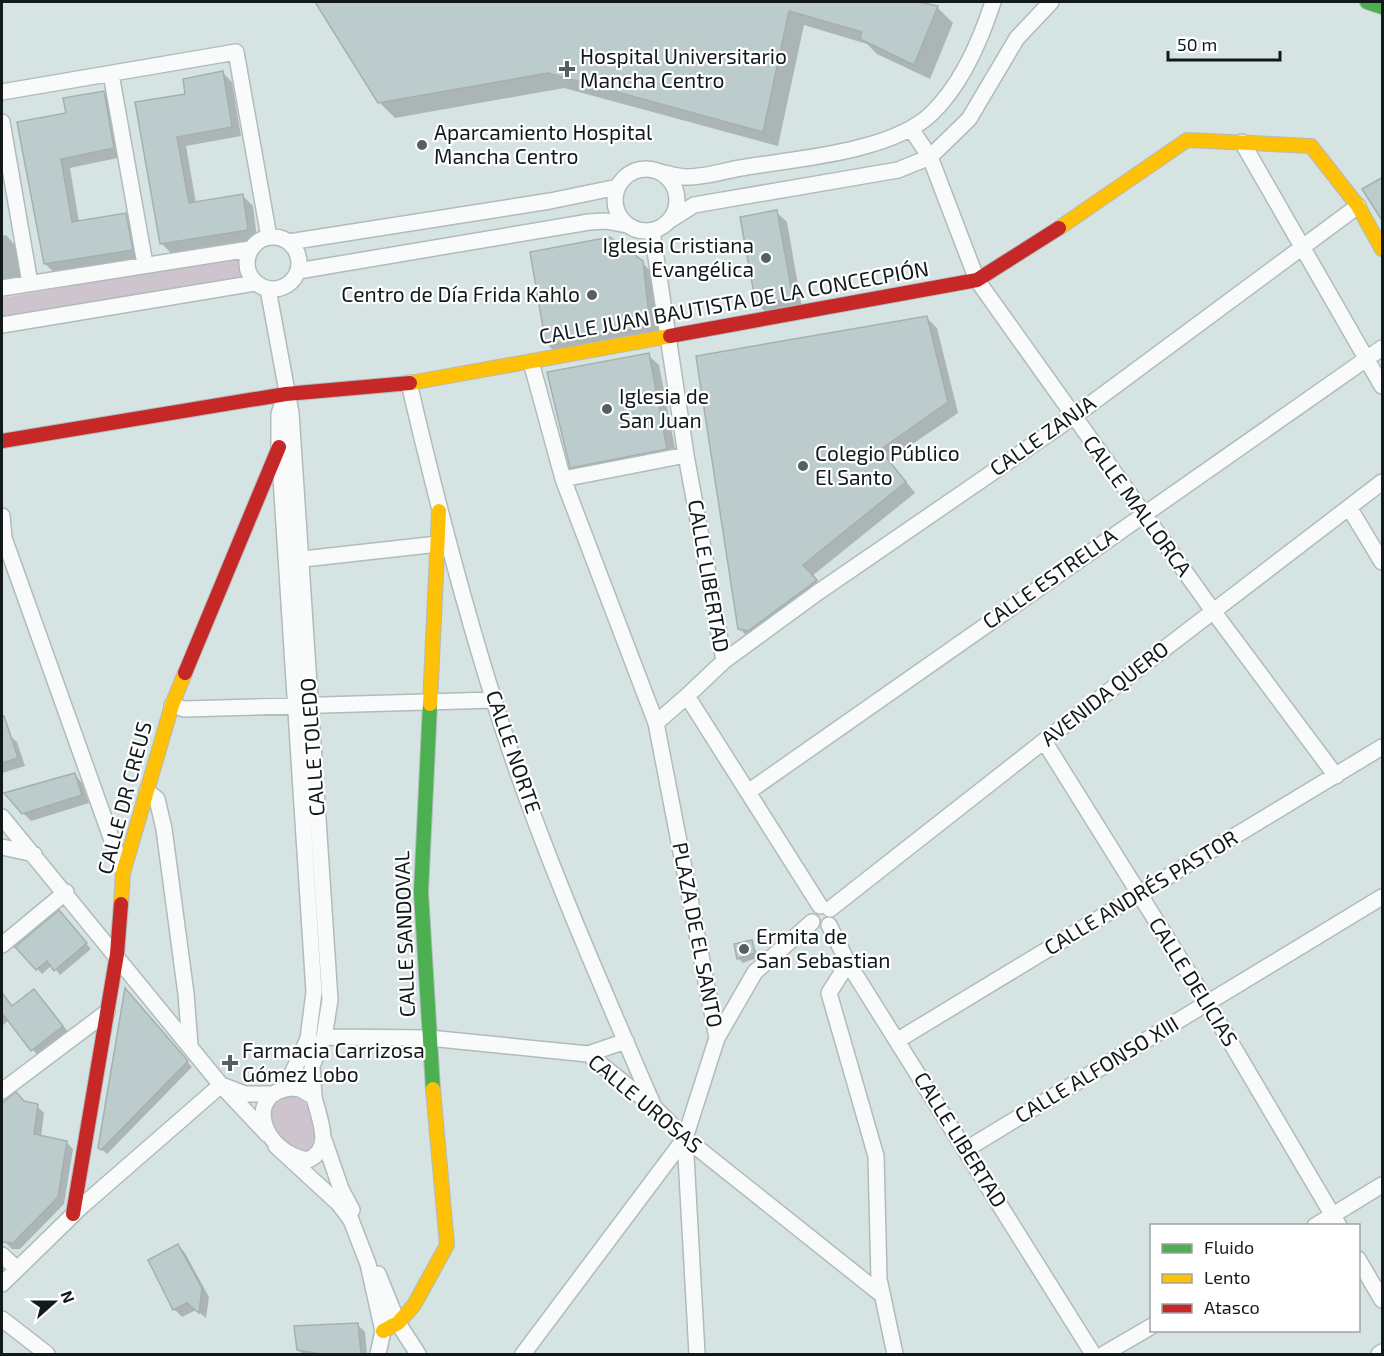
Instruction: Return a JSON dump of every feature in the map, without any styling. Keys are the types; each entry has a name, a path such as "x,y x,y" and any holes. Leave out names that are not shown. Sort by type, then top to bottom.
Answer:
{"street":[{"path":"627,225 621,219 615,204 618,187 631,173 641,170 687,177 834,153 885,140 911,129 932,114 951,92 993,2"},
{"path":"298,270 589,222 606,221 627,225 643,232 652,231 694,205 898,170 930,157 969,119 1017,38 1051,2"},
{"path":"1367,2 1383,6"},
{"path":"2,92 236,52 269,237"},
{"path":"111,74 145,264"},
{"path":"2,122 30,283"},
{"name":"CALLE MALLORCA","path":"911,129 930,157 977,280 1213,611 1336,776"},
{"name":"CALLE JUAN BAUTISTA DE LA CONCECPIÓN","path":"2,441 286,394 409,383 977,280 1081,214 1186,140 1311,146 1358,206 1383,249"},
{"path":"1242,142 1383,386"},
{"path":"660,172 673,184 677,193 678,202 672,219"},
{"path":"2,288 250,249 262,239 269,237 289,242 550,201 618,187"},
{"name":"CALLE ZANJA","path":"724,661 827,586 1073,417 1358,206"},
{"name":"CALLE LIBERTAD","path":"652,231 686,455 724,661 687,696"},
{"path":"2,325 262,286 280,288 288,285 298,270 298,255 289,242"},
{"path":"250,249 246,263 262,286"},
{"name":"CALLE TOLEDO","path":"262,286 291,413 303,559 303,706 314,992 308,1039 280,1091"},
{"name":"CALLE ESTRELLA","path":"748,792 1143,513 1383,348"},
{"name":"PLAZA DE EL SANTO","path":"531,362 563,479 656,723 717,1038"},
{"name":"CALLE NORTE","path":"409,383 439,511 494,700 563,896 654,1107"},
{"name":"CALLE TOLEDO","path":"286,394 279,414 279,447 330,1000 324,1036 312,1066 314,1097"},
{"name":"CALLE DR CREUS","path":"73,1214 117,954 123,873 172,705 279,447"},
{"path":"563,479 686,455"},
{"name":"AVENIDA QUERO","path":"825,908 1383,482"},
{"path":"1350,509 1383,562"},
{"name":"CALLE SANDOVAL","path":"383,1331 398,1323 414,1305 447,1245 429,1038 421,892 428,700 439,511"},
{"path":"2,516 4,538 120,856 123,873"},
{"path":"303,559 438,544"},
{"path":"656,723 687,696 833,918 829,925 820,928 812,922 812,912 825,908"},
{"path":"172,705 184,709 428,700 494,700"},
{"name":"CALLE DELICIAS","path":"1044,741 1208,1004 1336,1220"},
{"name":"CALLE ANDRÉS PASTOR","path":"898,1040 1383,747"},
{"path":"147,791 157,799 164,830 186,994 190,1045"},
{"path":"2,817 117,954 221,1085 271,1140 339,1204 351,1220 368,1264 383,1331 378,1354"},
{"path":"2,847 34,854"},
{"path":"2,945 66,892"},
{"name":"CALLE ALFONSO XIII","path":"965,1150 1383,897"},
{"name":"PLAZA DE EL SANTO","path":"717,1038 755,972 812,922"},
{"name":"CALLE LIBERTAD","path":"829,925 848,963 1093,1354"},
{"path":"848,963 829,993 876,1156 879,1279 895,1354"},
{"path":"2,1091 107,1012"},
{"name":"CALLE UROSAS","path":"324,1036 429,1038 588,1054 654,1107 685,1138 882,1294"},
{"path":"523,1354 685,1138 717,1038"},
{"path":"588,1054 626,1041"},
{"path":"221,1085 244,1094 300,1089 314,1097 324,1140 341,1189 354,1214 398,1323 418,1354"},
{"path":"2,1284 73,1214 221,1085"},
{"path":"280,1091 263,1114 271,1140 308,1160 321,1152 324,1140"},
{"path":"685,1138 697,1354"},
{"path":"1336,1220 1383,1185"},
{"path":"2,1255 17,1269"},
{"path":"1360,1261 1383,1300"},
{"path":"2,1319 46,1354"},
{"path":"1104,1354 1150,1327"},
{"path":"1379,1354 1383,1352"}],"shaded area":[{"path":"240,257 238,265 244,277 2,317 2,298"},
{"path":"291,1096 306,1103 315,1123 314,1148 307,1152 277,1139 272,1125 271,1113 276,1103"}],"building":[{"name":"Hospital Universitario Mancha Centro","path":"315,2 919,2 938,6 914,65 860,39 862,32 789,11 763,132 548,73 378,103"},
{"path":"223,71 232,127 177,137 189,203 243,194 248,230 160,244 135,102 185,94 183,79"},
{"path":"104,91 114,148 61,159 72,222 126,213 133,250 44,264 17,122 66,113 63,98"},
{"path":"1383,177 1383,222 1362,189"},
{"name":"Iglesia Cristiana Evangélica","path":"777,210 793,298 756,305 740,217"},
{"name":"Centro de Día Frida Kahlo","path":"610,237 643,261 650,326 546,345 530,252"},
{"name":"Colegio Público El Santo","path":"927,316 948,402 880,450 906,482 803,565 817,580 748,631 738,629 696,356"},
{"name":"Iglesia de San Juan","path":"649,353 667,449 570,468 547,372"},
{"path":"2,716 4,716 18,758 2,763"},
{"path":"75,773 82,795 22,814 4,793"},
{"path":"59,910 87,943 54,971 47,961 36,970 15,947"},
{"name":"Ermita de San Sebastian","path":"752,940 755,953 737,959 734,944"},
{"path":"125,988 188,1061 101,1150 98,1148"},
{"path":"34,989 63,1026 31,1051 2,1013 2,993 12,1006"},
{"path":"16,1092 24,1101 38,1104 34,1134 67,1141 58,1197 13,1243 2,1242 2,1103"},
{"path":"178,1244 202,1288 199,1313 187,1303 173,1310 148,1260"},
{"path":"358,1323 361,1354 322,1354 297,1350 294,1326"}],"traffic: fast":[{"path":"1367,2 1382,7"},
{"path":"430,704 421,892 433,1089"}],"traffic: slow":[{"path":"1059,228 1187,140 1311,146 1358,206 1382,249"},
{"path":"410,383 670,336"},
{"path":"430,704 439,511"},
{"path":"121,904 123,873 172,705 185,673"},
{"path":"383,1331 398,1323 414,1305 447,1245 433,1089"}],"traffic: jam":[{"path":"670,336 977,280 1059,228"},
{"path":"2,441 286,394 410,383"},
{"path":"185,673 279,447"},
{"path":"73,1214 117,954 121,904"}],"place":[{"name":"Hospital Universitario Mancha Centro","path":"567,69"},
{"name":"Aparcamiento Hospital Mancha Centro","path":"422,145"},
{"name":"Iglesia Cristiana Evangélica","path":"766,258"},
{"name":"Centro de Día Frida Kahlo","path":"592,295"},
{"name":"Iglesia de San Juan","path":"607,409"},
{"name":"Colegio Público El Santo","path":"803,466"},
{"name":"Ermita de San Sebastian","path":"744,949"},
{"name":"Farmacia Carrizosa Gómez Lobo","path":"230,1063"}]}
